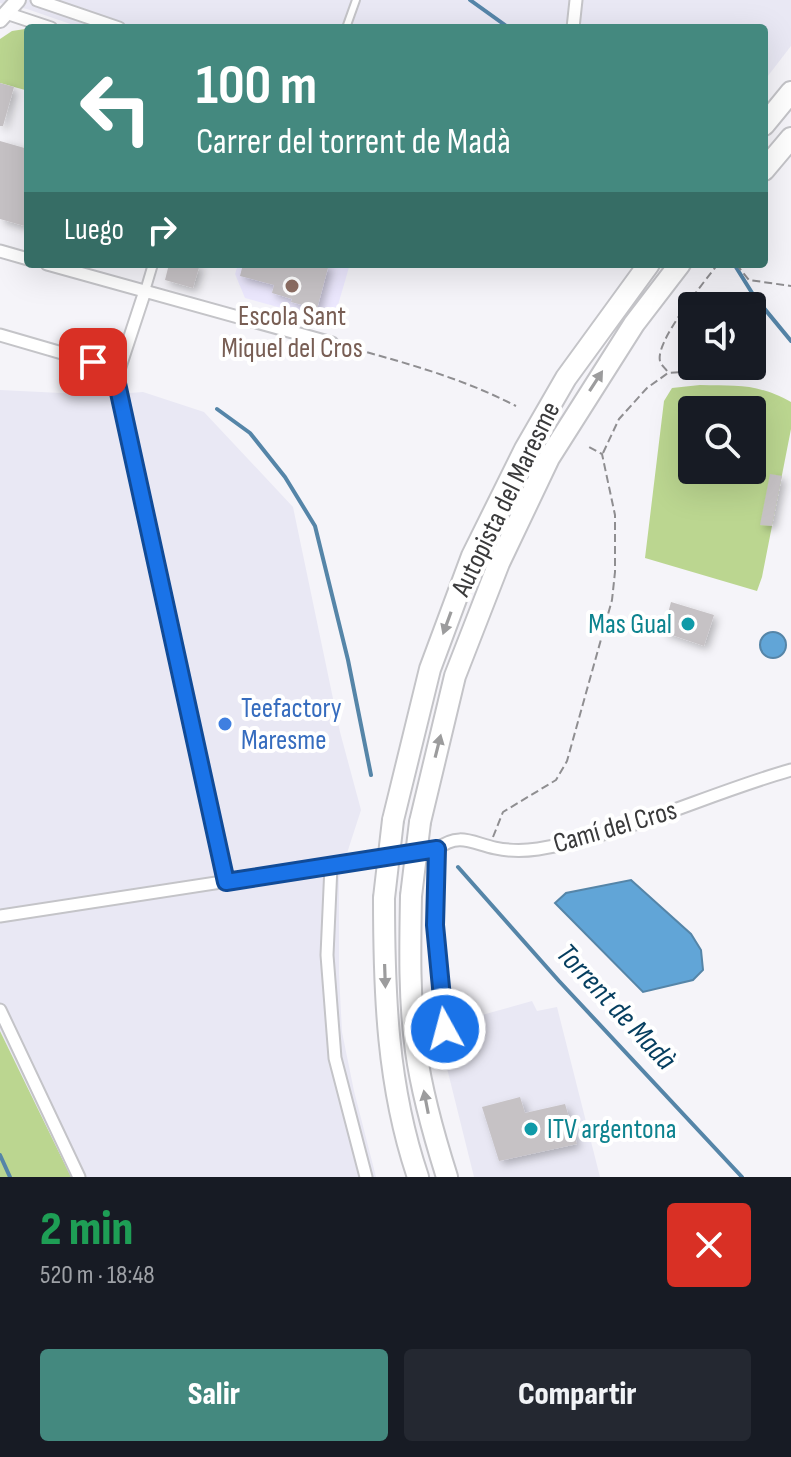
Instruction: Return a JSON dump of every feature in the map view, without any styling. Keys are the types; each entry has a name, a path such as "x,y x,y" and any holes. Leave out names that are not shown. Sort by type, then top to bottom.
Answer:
{"highway":[{"path":"768,120 791,92"},
{"path":"768,166 791,138"},
{"name":"Autopista del Maresme","path":"418,1177 403,1133 389,1055 384,974 384,898 393,820 430,669 472,556 525,449 566,378 646,268"},
{"name":"Autopista del Maresme","path":"447,1177 431,1126 416,1050 410,970 411,896 420,822 455,676 499,563 549,458 634,324 677,268"}],"street":[{"path":"18,0 3,17 34,24"},
{"path":"37,0 107,24"},
{"path":"573,24 576,0"},
{"path":"0,251 24,258"},
{"path":"62,268 332,343"},
{"path":"116,379 152,268"},
{"path":"0,335 93,362 107,368 116,379 226,882"},
{"name":"Camí del Cros","path":"0,916 437,849 446,842 472,839 507,850 535,850 600,836 791,770"},
{"path":"331,866 327,955 335,1058 366,1177"},
{"path":"0,1010 79,1177"}],"lane":[{"path":"347,24 356,0"},
{"path":"437,849 435,925 445,1029 471,1049"}],"path":[{"path":"668,373 660,360 661,349 678,317 715,268"},
{"path":"739,268 749,280 791,286"},
{"path":"332,343 413,365 490,393 516,406"},
{"path":"491,847 503,812 556,780 567,761 614,586 615,515 602,454 619,419 647,388 668,373 678,372"},
{"path":"587,446 602,454"}],"shaded area":[{"path":"0,0 791,0 791,46 768,76 768,24 70,24 0,3"},
{"name":"Escola Sant Miquel del Cros","path":"237,268 349,268 333,322 245,298 235,274"},
{"path":"0,390 102,395 143,392 204,412 293,507 340,732 361,810 339,878 339,974 342,1032 376,1177 71,1177 0,1031"},
{"path":"532,1001 537,1011 557,1007 600,1177 474,1177 440,1040 453,1023"}],"green space":[{"path":"24,29 24,90 0,83 0,39 12,31"},
{"path":"700,385 747,387 767,391 791,402 791,429 757,591 645,558 664,401 672,388"},
{"path":"0,1031 71,1177 0,1177"}],"water":[{"path":"773,632 782,636 786,645 782,654 773,658 764,654 760,645 764,636"},
{"path":"631,880 691,934 701,950 703,970 693,980 643,992 555,903 566,893"}],"building":[{"path":"0,83 14,87 3,126 0,126"},
{"path":"0,141 24,148 24,226 0,219"},
{"path":"168,268 199,268 193,288 165,280"},
{"path":"242,268 328,268 317,309 272,293 274,285 240,276"},
{"path":"770,474 782,476 772,526 760,525"},
{"name":"Mas Gual","path":"671,602 714,615 704,646 663,632"},
{"name":"ITV argentona","path":"520,1097 525,1113 565,1104 577,1144 499,1161 482,1107"}],"waterway":[{"path":"470,0 503,24"},
{"path":"736,268 754,296 791,341"},
{"name":"Torrent de Madà","path":"217,409 250,433 285,477 315,526 348,660 371,775"},
{"name":"Torrent de Madà","path":"458,867 559,981 742,1177"},
{"path":"0,1155 10,1177"}],"place":[{"name":"Escola Sant Miquel del Cros","path":"292,286"},
{"name":"Mas Gual","path":"688,624"},
{"name":"Teefactory Maresme","path":"225,724"},
{"name":"ITV argentona","path":"531,1129"}],"route":[{"path":"93,362 107,368 116,379 226,882 437,849 435,925 445,1029"}]}
